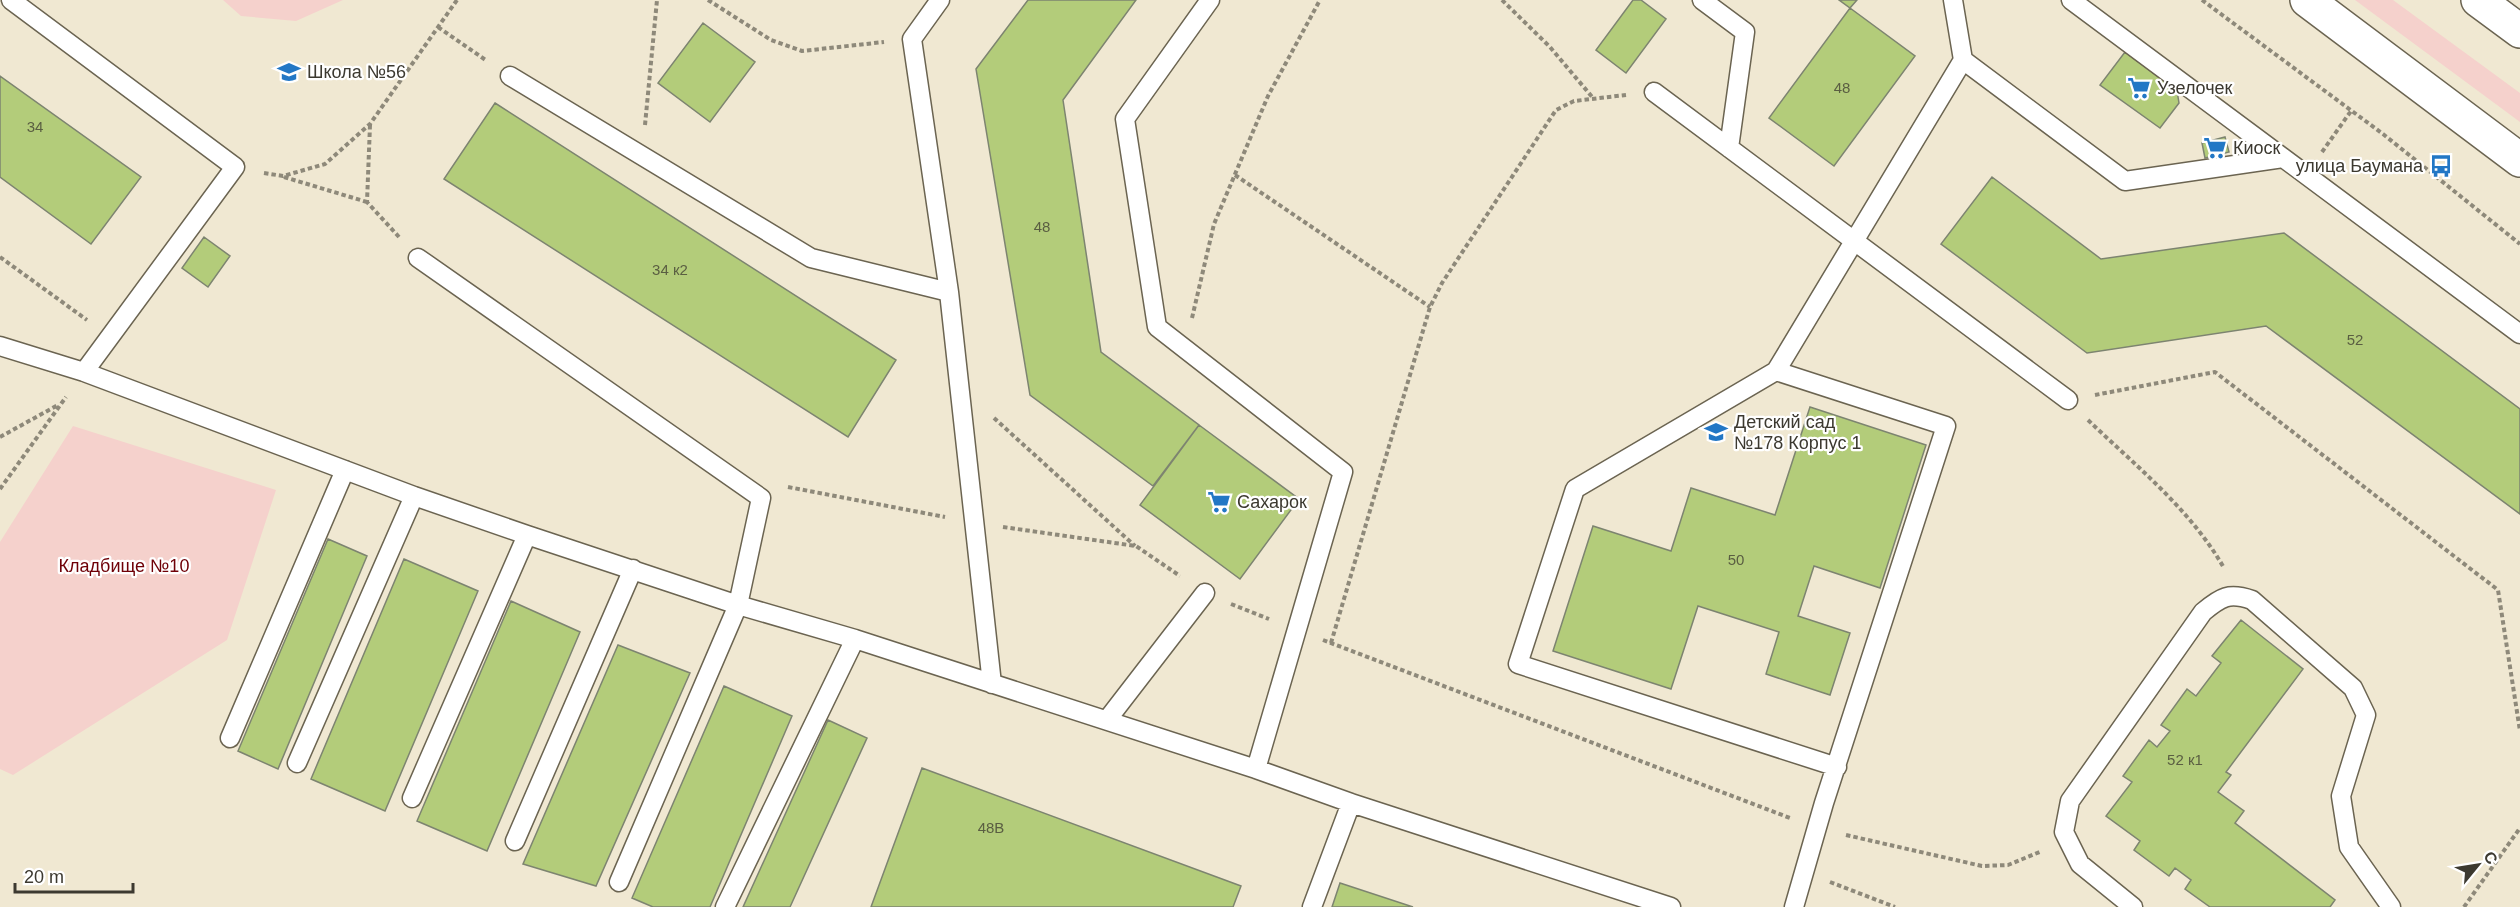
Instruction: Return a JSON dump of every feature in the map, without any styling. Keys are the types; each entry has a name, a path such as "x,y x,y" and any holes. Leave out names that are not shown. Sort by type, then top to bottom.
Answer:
{"main road":[{"path":"2307,0 2520,160"},
{"path":"2478,0 2520,31"}],"lane":[{"path":"11,0 235,167 84,372"},
{"path":"940,0 912,39 949,292 992,684"},
{"path":"1210,0 1125,118 1157,327 1343,472 1256,769"},
{"path":"1702,0 1745,32 1729,148"},
{"path":"1837,767 1518,664 1575,489 1776,371 1962,60 1953,0"},
{"path":"2071,0 2520,334"},
{"path":"1962,60 2125,181 2283,158"},
{"path":"510,76 811,258 949,292"},
{"path":"1654,92 2068,400"},
{"path":"418,258 761,498 738,605 619,882"},
{"path":"0,346 84,372 414,496 527,535 738,605 855,639 1107,720 1351,803 1671,907"},
{"path":"1776,371 1946,426 1817,828 1794,907"},
{"path":"230,738 345,470"},
{"path":"297,763 414,496"},
{"path":"412,798 527,535"},
{"path":"515,840 633,569"},
{"path":"1107,720 1205,593"},
{"path":"2133,907 2079,864 2064,832 2070,801 2203,612 2219,599 2237,595 2252,600 2353,688 2366,715 2341,796 2349,847 2391,907"},
{"path":"725,907 855,639"},
{"path":"1312,907 1351,803"}],"path":[{"path":"283,176 325,164 370,124 457,0"},
{"path":"642,156 657,0"},
{"path":"708,0 771,40 802,51 912,39"},
{"path":"1184,348 1214,224 1268,96 1320,0"},
{"path":"1503,0 1550,47 1594,99"},
{"path":"2202,0 2351,111 2520,244"},
{"path":"438,27 510,76"},
{"path":"1331,643 1430,307 1442,283 1556,110 1574,101 1654,92"},
{"path":"2320,154 2351,111"},
{"path":"367,202 370,124"},
{"path":"235,167 283,176 367,202 418,258"},
{"path":"1235,175 1430,307"},
{"path":"0,257 110,336"},
{"path":"0,489 84,372"},
{"path":"2068,400 2215,372 2498,590 2520,731"},
{"path":"960,388 1136,546 1205,593 1817,828 1982,866 2008,865 2040,852 2064,832"},
{"path":"2068,400 2194,524 2212,546 2237,595"},
{"path":"0,437 62,403"},
{"path":"731,477 975,523 1136,546"},
{"path":"2464,907 2520,828"},
{"path":"1804,872 1895,907"}],"green space":[{"path":"223,0 343,0 296,21 241,16"},
{"path":"2355,0 2393,0 2520,93 2520,122"},
{"name":"Кладбище №10","path":"73,426 276,490 227,640 13,775 0,769 0,542"}],"building":[{"path":"1028,0 1136,0 1063,100 1101,352 1199,425 1153,486 1030,395 976,69"},
{"path":"1633,0 1641,0 1666,19 1626,73 1596,50"},
{"path":"1839,0 1857,0 1850,8"},
{"path":"1850,8 1915,56 1834,166 1769,118"},
{"path":"703,23 755,62 710,122 658,83"},
{"name":"Узелочек","path":"2125,52 2177,91 2179,103 2160,128 2100,85"},
{"path":"0,76 141,177 91,244 0,177"},
{"path":"495,103 896,360 848,437 444,179"},
{"name":"Киоск","path":"2225,137 2229,152 2205,158 2202,143"},
{"path":"1992,177 2101,259 2284,233 2520,409 2520,514 2266,326 2087,353 1941,244"},
{"path":"204,237 230,256 208,287 182,268"},
{"path":"1810,407 1926,445 1880,588 1814,566 1798,616 1850,633 1830,695 1766,674 1779,632 1698,606 1671,689 1553,651 1593,526 1671,551 1691,488 1775,515"},
{"name":"Сахарок","path":"1199,425 1299,499 1240,579 1140,505"},
{"path":"328,539 367,556 278,769 238,751"},
{"path":"404,559 478,591 385,811 311,779"},
{"path":"511,601 580,632 487,851 417,821"},
{"path":"2241,620 2303,669 2226,772 2231,775 2218,792 2244,811 2235,823 2335,900 2330,907 2210,907 2185,889 2191,880 2175,868 2169,876 2134,850 2140,841 2106,816 2132,782 2123,776 2149,740 2157,747 2170,731 2161,725 2187,689 2196,696 2221,663 2212,656"},
{"path":"618,645 690,673 596,886 523,864"},
{"path":"724,686 792,716 710,907 653,907 632,898"},
{"path":"828,720 867,738 790,907 743,907"},
{"path":"922,768 1241,886 1233,907 871,907"},
{"path":"1340,883 1413,907 1332,907"}],"place":[{"name":"Школа №56","path":"289,72"},
{"name":"Узелочек","path":"2139,88"},
{"name":"Киоск","path":"2215,148"},
{"name":"улица Баумана","path":"2441,166"},
{"name":"Детский сад №178 Корпус 1","path":"1716,432"},
{"name":"Сахарок","path":"1219,502"}]}
